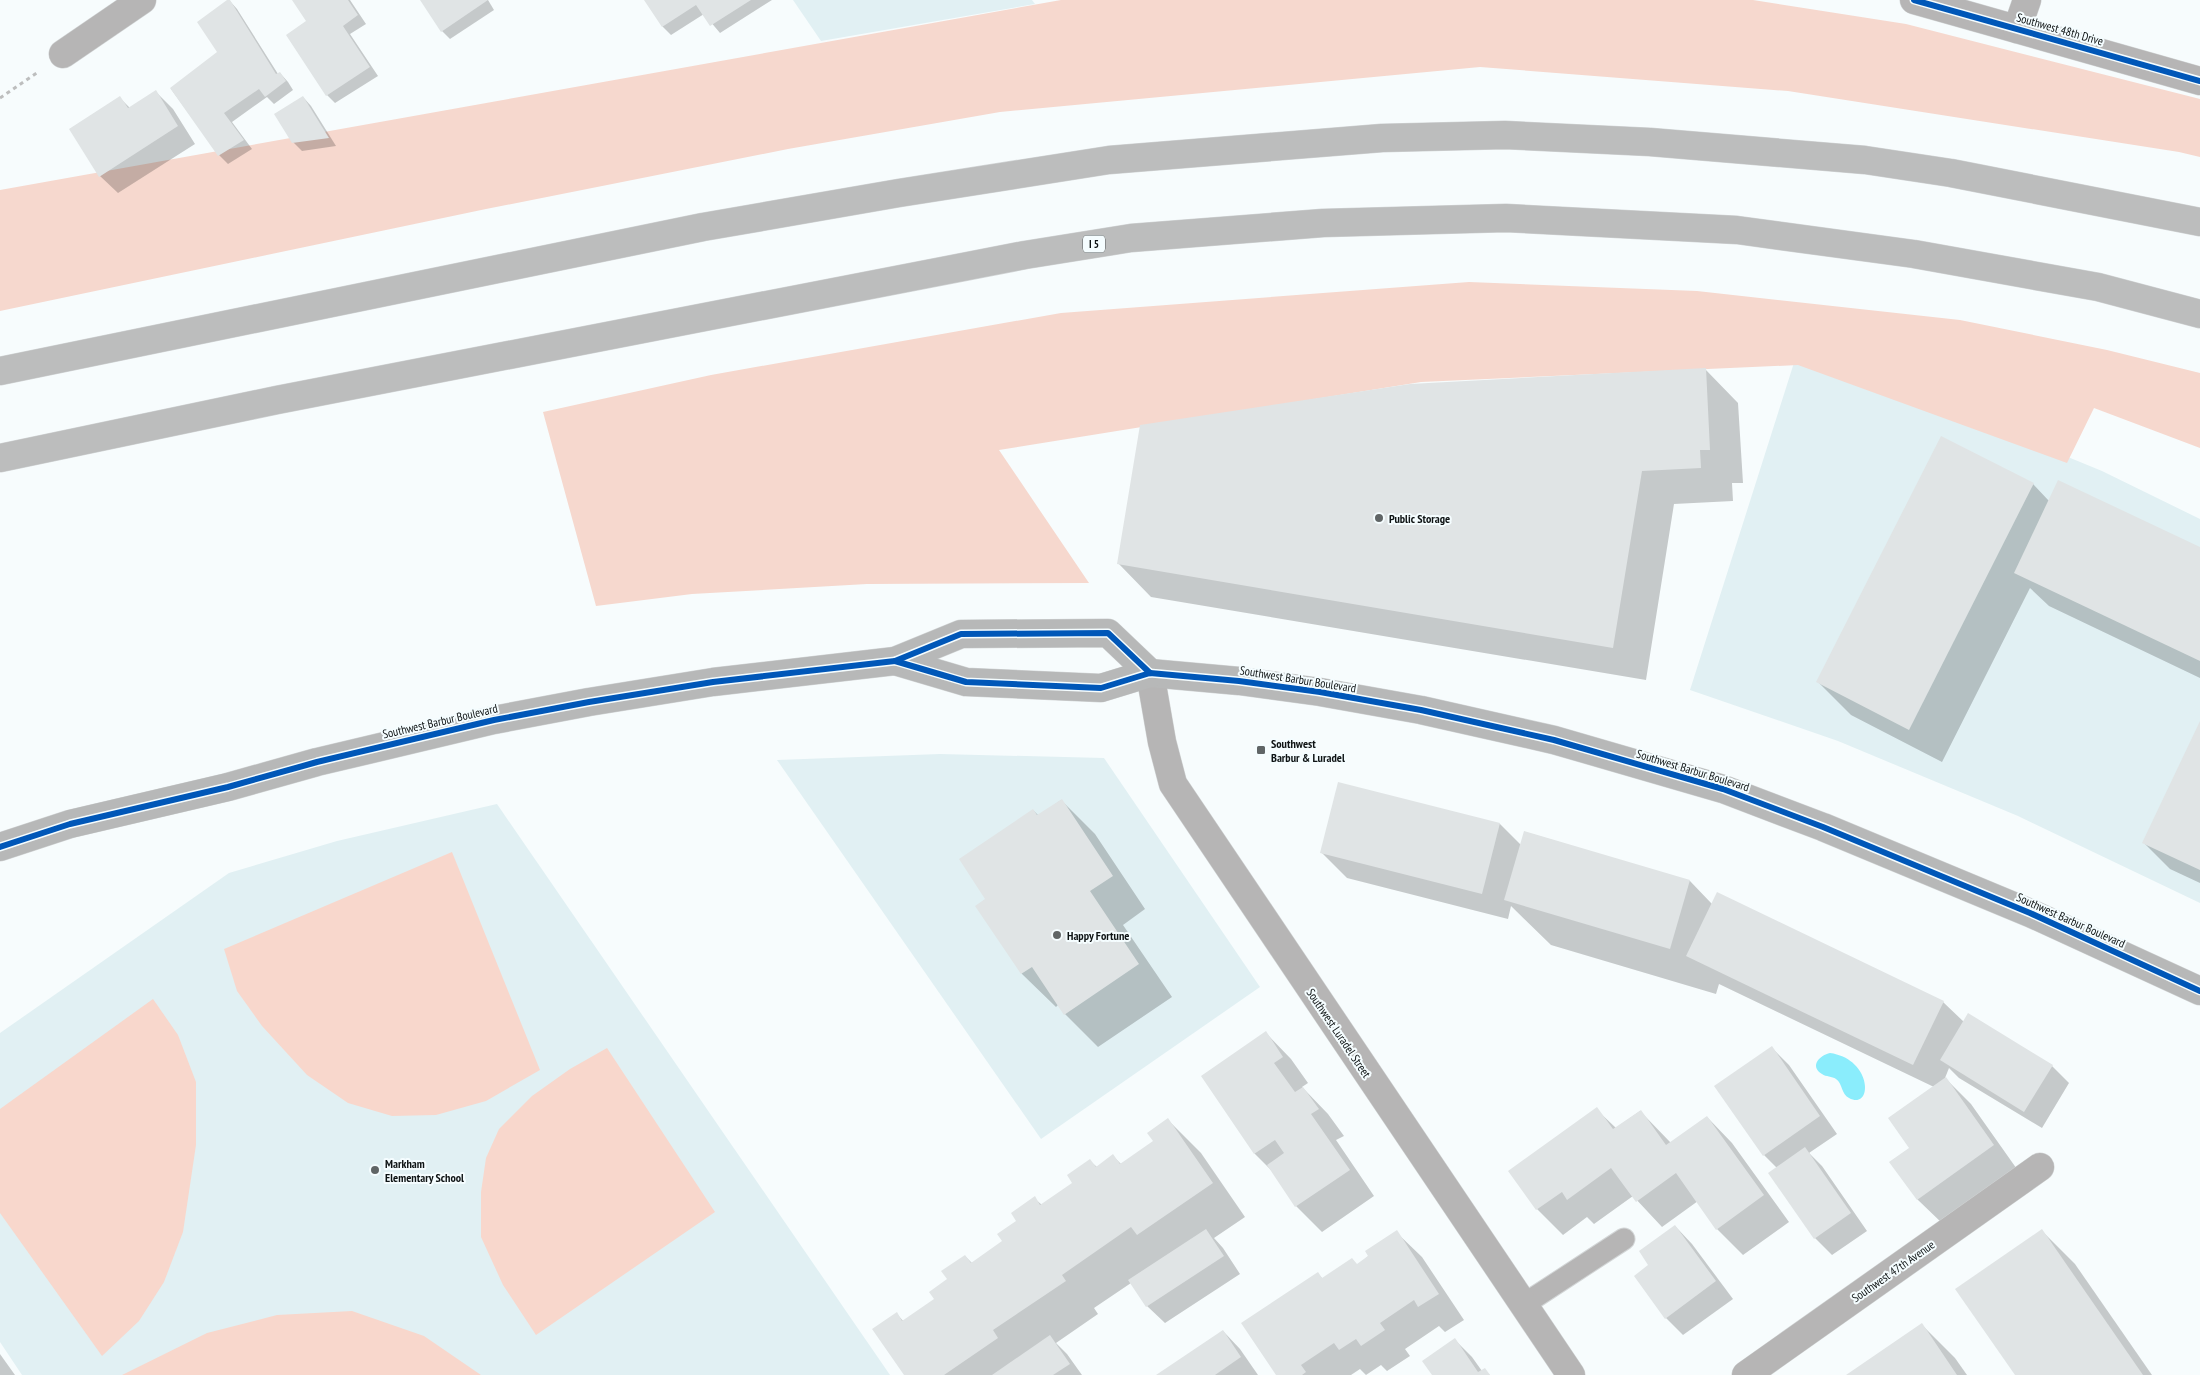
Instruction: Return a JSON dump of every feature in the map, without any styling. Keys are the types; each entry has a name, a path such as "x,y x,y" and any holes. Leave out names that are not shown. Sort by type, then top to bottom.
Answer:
{"highway":[{"path":"0,371 703,227 889,194 1109,160 1382,138 1524,136 1650,142 1865,160 1951,174 2200,222"},
{"name":"I 5","path":"0,458 296,396 1025,255 1131,238 1323,223 1506,218 1736,230 1914,254 1982,266 2098,287 2200,314"}],"main road":[{"name":"Southwest Barbur Boulevard","path":"0,847 70,824 228,787 317,762 494,720 713,682 894,661 961,634 1108,633 1150,673"},
{"name":"Southwest Barbur Boulevard","path":"894,661 966,682 1101,688 1150,673 1239,681 1320,692 1421,710 1554,740 1723,789 1832,830 2030,913 2200,991"}],"street":[{"path":"63,54 142,0"},
{"name":"Southwest 48th Drive","path":"1914,0 2200,81"},
{"path":"2017,28 2026,0"},
{"name":"Southwest Luradel Street","path":"1150,673 1162,742 1173,784 1570,1375"},
{"name":"Southwest 47th Avenue","path":"1746,1375 2040,1167"}],"lane":[{"path":"1523,1305 1624,1239"}],"path":[{"path":"0,98 63,54"}],"shaded area":[{"path":"793,0 1032,0 1035,4 821,41"},
{"path":"1061,0 1753,0 1906,24 2200,99 2200,157 2179,152 1788,91 1480,67 1000,112 788,149 486,209 0,311 0,190"},
{"path":"1469,282 1697,291 1960,320 2107,350 2200,373 2200,448 2094,408 2067,463 1798,365 1421,382 999,450 1089,583 867,584 692,594 596,606 543,412 711,375 1061,313"},
{"path":"1799,347 2102,471 2200,519 2200,903 2018,816 1838,741 1690,690"},
{"path":"940,754 1104,758 1260,987 1041,1139 777,760"},
{"name":"Markham Elementary School","path":"497,804 890,1375 22,1375 0,1342 0,1033 229,873 337,841"},
{"path":"452,852 540,1070 486,1101 436,1115 392,1116 348,1103 307,1075 262,1026 237,991 224,949"},
{"path":"153,999 178,1035 196,1082 196,1145 183,1232 164,1282 139,1321 102,1356 0,1213 0,1109"},
{"path":"607,1048 715,1212 536,1335 503,1285 481,1237 481,1192 486,1158 499,1129 532,1096 570,1069"},
{"path":"352,1311 424,1336 481,1375 122,1375 207,1333 277,1315"}],"water":[{"path":"1830,1053 1844,1057 1854,1064 1861,1073 1865,1083 1865,1091 1862,1097 1857,1100 1849,1098 1836,1079 1818,1071 1816,1068 1817,1061"}],"building":[{"path":"227,0 230,0 276,74 280,72 286,81 265,97 259,89 224,113 244,140 218,156 170,88 217,52 197,22"},
{"path":"292,0 348,0 358,15 343,26 370,67 326,96 286,35 306,21"},
{"path":"420,0 488,0 441,32"},
{"path":"644,0 751,0 710,26 696,5 662,27"},
{"path":"156,90 178,126 99,177 69,129 120,96 128,108"},
{"path":"303,96 329,138 292,143 274,114"},
{"name":"Public Storage","path":"1706,368 1710,450 1700,450 1701,468 1642,471 1613,648 1117,564 1140,425 1410,384"},
{"path":"1941,436 2034,483 1909,730 1816,682"},
{"path":"2058,480 2200,547 2200,661 2014,573"},
{"path":"2200,721 2200,870 2142,843"},
{"path":"1338,782 1500,823 1482,894 1320,853"},
{"name":"Happy Fortune","path":"1062,799 1113,876 1090,891 1139,964 1064,1015 1032,967 1021,974 975,906 985,899 959,859 1033,809 1037,815"},
{"path":"1524,831 1690,880 1670,949 1504,900"},
{"path":"1717,892 1944,1001 1913,1065 1686,956"},
{"path":"1968,1013 2053,1065 2024,1112 1940,1060"},
{"path":"1266,1031 1283,1057 1274,1063 1295,1092 1303,1087 1319,1109 1311,1114 1350,1170 1295,1207 1267,1165 1284,1153 1275,1140 1254,1154 1201,1076"},
{"path":"1772,1046 1820,1116 1763,1156 1714,1086"},
{"path":"1946,1077 1994,1145 1917,1200 1889,1162 1909,1148 1888,1118"},
{"path":"1597,1107 1613,1129 1641,1110 1666,1145 1707,1116 1764,1195 1716,1230 1676,1173 1636,1202 1611,1168 1567,1200 1562,1192 1536,1210 1508,1171"},
{"path":"1168,1118 1213,1183 1137,1235 1131,1227 1062,1275 1066,1281 993,1330 998,1338 944,1375 904,1375 872,1329 897,1312 902,1321 934,1299 929,1292 947,1279 941,1271 965,1255 971,1263 1002,1241 997,1234 1016,1221 1011,1213 1035,1196 1040,1205 1072,1183 1067,1175 1090,1159 1096,1167 1113,1154 1120,1164 1153,1141 1147,1133"},
{"path":"1805,1147 1851,1213 1814,1239 1768,1173"},
{"path":"1675,1225 1716,1281 1665,1319 1634,1276 1648,1265 1639,1251"},
{"path":"1206,1229 1224,1256 1146,1307 1128,1280"},
{"path":"2042,1229 2143,1375 2015,1375 1955,1289"},
{"path":"1397,1230 1439,1294 1418,1307 1414,1300 1380,1323 1385,1330 1361,1346 1356,1339 1339,1350 1334,1343 1301,1365 1306,1372 1302,1375 1276,1375 1241,1323 1318,1272 1322,1278 1352,1258 1357,1264 1368,1256 1365,1251"},
{"path":"1922,1323 1957,1375 1846,1375"},
{"path":"1223,1330 1241,1357 1215,1375 1156,1375"},
{"path":"1050,1335 1070,1364 1053,1375 992,1375"},
{"path":"1455,1338 1478,1372 1485,1368 1490,1375 1432,1375 1422,1361"}],"cycle path":[{"path":"1914,0 2200,81"},
{"path":"0,847 70,824 228,787 317,762 494,720 713,682 895,661 961,634 1108,633 1150,673"},
{"path":"895,661 966,682 1101,688 1150,673 1239,681 1320,692 1421,710 1554,740 1723,789 1823,827 2030,913 2200,991"}],"place":[{"name":"Public Storage","path":"1379,518"},
{"name":"Southwest Barbur & Luradel","path":"1261,750"},
{"name":"Happy Fortune","path":"1057,935"},
{"name":"Markham Elementary School","path":"375,1170"}]}
